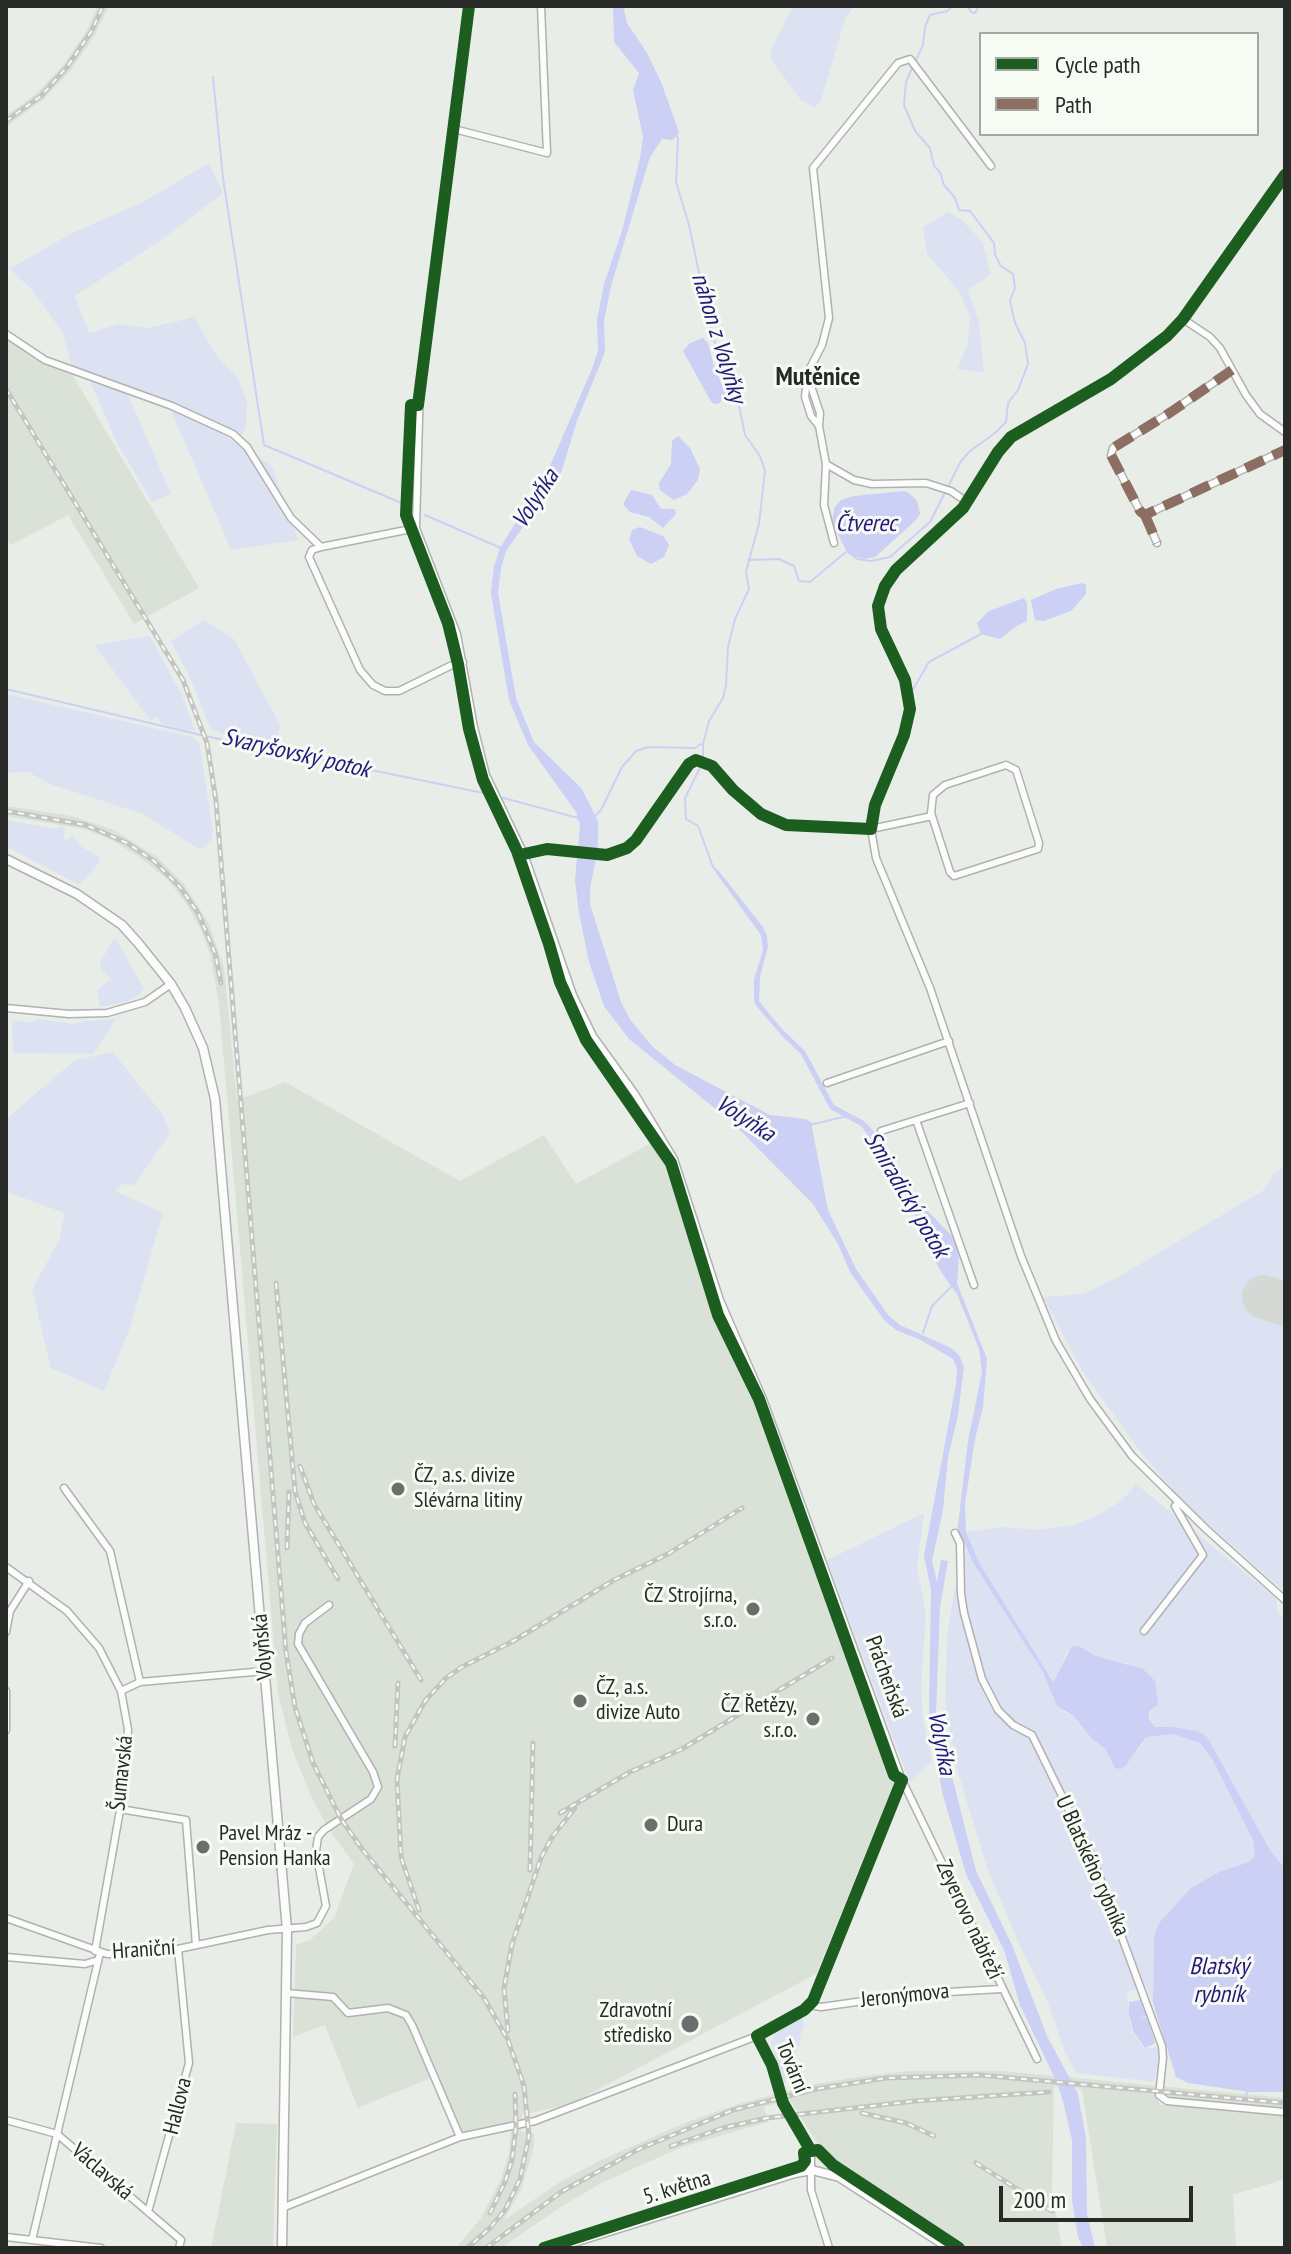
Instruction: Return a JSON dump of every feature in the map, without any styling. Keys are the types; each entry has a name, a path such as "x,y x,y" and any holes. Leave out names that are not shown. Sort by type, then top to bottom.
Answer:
{"main road":[{"name":"Volyňská","path":"6,859 77,894 122,925 171,984 203,1048 219,1125 287,1930 282,2248"},
{"name":"5. května","path":"555,2248 812,2170"},
{"path":"812,2170 839,2177 949,2248"}],"street":[{"path":"463,662 399,691 385,691 367,680 309,557 312,550 321,547 416,528 420,383 469,6"},
{"path":"454,129 547,153 541,6"},
{"path":"834,543 824,505 826,464 819,426 820,413 807,374 822,345 829,318 813,168 898,63 910,59 991,166"},
{"path":"1285,175 1183,319 1131,366 1011,437 967,502 896,570 885,586 878,606 881,629 905,680 910,705 904,735 875,805 871,829 876,858 949,1041 1021,1256 1056,1341 1090,1399 1132,1456 1285,1600"},
{"path":"1183,319 1210,337 1220,348 1260,414 1285,432"},
{"path":"6,334 45,360 172,406 233,434 247,447 291,518 321,547"},
{"path":"1157,543 1113,458 1113,448 1232,370"},
{"path":"1145,515 1285,450"},
{"path":"826,464 854,480 872,484 926,483 951,491 967,502"},
{"name":"Prácheňská","path":"416,528 452,619 477,740 498,804 524,854 573,995 587,1025 646,1111 674,1159 720,1300 763,1399 902,1780"},
{"path":"524,854 543,849 603,855 618,852 633,843 689,764 696,760 712,766 761,814 786,825 871,829 932,816"},
{"path":"1009,764 1016,770 1039,847 1034,852 954,876 932,816 931,799 941,786 1009,764"},
{"path":"6,1008 69,1014 107,1013 145,1002 171,984"},
{"path":"827,1083 949,1041"},
{"path":"881,1131 970,1103"},
{"path":"916,1120 974,1285"},
{"path":"64,1488 110,1551 140,1682"},
{"path":"1144,1631 1203,1555 1175,1506 1179,1502"},
{"name":"U Blatského rybníka","path":"955,1533 960,1543 964,1613 982,1679 1005,1718 1032,1735 1093,1859 1162,2046 1159,2095 1167,2101 1285,2112"},
{"name":"Šumavská","path":"6,1567 67,1611 99,1648 121,1691 128,1743 97,1955 32,2240"},
{"path":"6,1632 10,1611 29,1581"},
{"name":"Hraniční","path":"6,1918 97,1955 145,1954 268,1930 312,1925 324,1913 326,1898 316,1851 320,1834 371,1799 378,1787 373,1772 298,1644 305,1623 329,1605"},
{"path":"121,1691 140,1682 265,1671"},
{"path":"6,1691 6,1730"},
{"path":"810,2005 902,1780"},
{"name":"Zeyerovo nábřeží","path":"902,1780 1037,2059"},
{"path":"120,1809 186,1820 196,1945"},
{"name":"Hallova","path":"148,2212 189,2063 178,1949"},
{"name":"Hraniční","path":"6,1957 85,1964 97,1955"},
{"name":"Jeronýmova","path":"810,2005 821,2007 913,1994 1001,1989"},
{"path":"286,1993 333,1997 348,2013 388,2008 406,2015 460,2137"},
{"name":"Tovární","path":"282,2208 460,2137 535,2121 757,2036 810,2005"},
{"name":"Tovární","path":"757,2036 772,2065 783,2103 811,2151 812,2195 829,2248"},
{"name":"Václavská","path":"6,2120 57,2134 181,2240 179,2248"},
{"path":"6,2237 101,2248"}],"shaded area":[{"path":"98,6 109,6 95,35 71,70 44,99 6,127 6,116 38,92 64,64 87,30"},
{"path":"793,6 855,6 845,19 821,101 814,108 800,99 772,61 770,51"},
{"path":"209,163 223,193 164,238 75,296 89,333 118,324 148,328 194,317 218,358 237,377 247,402 246,428 240,439 191,413 72,368 63,333 33,291 10,269 70,234 145,201"},
{"path":"948,212 961,219 982,241 991,274 968,290 979,321 984,372 957,369 967,346 970,317 959,291 927,254 923,227"},
{"path":"6,335 72,374 199,588 134,624 68,515 11,545 6,537"},
{"path":"89,379 127,392 171,494 152,502 117,443"},
{"path":"169,406 205,423 272,466 298,540 231,550"},
{"path":"204,620 234,639 280,725 277,748 233,738 210,728 193,684 171,641"},
{"path":"150,636 182,695 195,730 183,730 161,723 156,716 151,721 94,645"},
{"path":"6,694 193,737 199,742 213,831 211,840 203,848 197,848 143,814 50,784 28,772 6,773"},
{"path":"6,806 72,816 114,830 157,857 184,884 209,924 224,968 237,1100 285,1082 460,1181 544,1135 576,1184 655,1141 669,1162 718,1318 757,1400 895,1782 816,1974 570,2104 522,2115 521,2132 534,2133 534,2146 522,2188 504,2220 560,2182 599,2161 687,2122 742,2103 815,2084 865,2076 909,2071 1002,2071 1285,2098 1285,2108 1155,2096 1161,2105 1208,2106 1285,2114 1285,2179 1233,2195 1236,2248 1107,2248 1082,2089 1054,2086 1052,2190 1062,2248 959,2248 870,2193 828,2160 790,2100 764,2107 768,2122 682,2147 601,2183 501,2248 456,2248 481,2218 501,2179 509,2153 512,2121 462,2132 438,2075 358,2108 325,2025 293,2037 296,1945 310,1940 334,1918 354,1864 328,1828 311,1796 292,1749 278,1693 219,1004 210,954 185,902 168,880 138,856 110,839 84,829 6,816"},
{"path":"6,820 57,829 62,825 65,829 64,841 73,836 82,847 99,857 100,862 79,885 6,846"},
{"path":"115,937 144,989 126,1002 100,1007 97,990 111,979 101,969 100,962"},
{"path":"37,1019 74,1024 116,1019 93,1054 13,1053 12,1022 30,1023"},
{"path":"113,1052 163,1115 170,1134 134,1185 123,1184 115,1191 163,1213 130,1328 104,1391 51,1368 32,1290 59,1240 65,1213 6,1192 6,1119 75,1060"},
{"path":"1285,1167 1285,1592 1183,1502 1140,1451 1084,1374 1043,1297 1083,1294 1120,1276 1264,1190 1274,1173"},
{"path":"1135,1483 1276,1598 1278,1612 1285,1622 1285,1868 1271,1852 1229,1778 1197,1731 1155,1727 1127,1663 1120,1664 1096,1656 1081,1647 1067,1652 1053,1682 980,1564 966,1532 1002,1527 1038,1530 1073,1525 1118,1503"},
{"path":"924,1513 917,1567 926,1613 921,1687 923,1718 932,1761 910,1783 827,1560"},
{"path":"967,1550 1043,1672 1064,1712 1074,1716 1092,1739 1137,1752 1146,1737 1173,1734 1201,1743 1253,1840 1255,1856 1249,1862 1219,1872 1191,1888 1154,1936 1153,2003 1146,1987 1127,1992 1131,2030 1143,2047 1159,2045 1161,2049 1154,2082 1076,2073 987,1868 958,1772 945,1708 947,1636 954,1593"},
{"path":"802,2017 802,2038 783,2087 771,2041 776,2031"},
{"path":"236,2123 277,2124 273,2248 211,2248"}],"water":[{"name":"Volyňka","path":"613,6 626,6 627,23 661,82 679,132 673,140 662,139 650,157 611,286 604,321 605,352 577,421 561,473 506,551 501,568 498,593 516,698 534,742 582,789 598,821 598,849 590,904 621,1002 631,1021 652,1046 675,1065 770,1115 811,1122 828,1210 856,1269 888,1315 900,1325 951,1348 959,1355 964,1367 958,1415 948,1457 943,1510 932,1561 937,1582 941,1560 948,1561 940,1607 936,1713 976,1871 1012,1945 1047,2036 1078,2094 1086,2139 1087,2214 1095,2248 1083,2248 1078,2237 1072,2201 1072,2140 1058,2085 1020,2005 1004,1950 966,1874 942,1792 931,1726 931,1590 924,1556 957,1368 953,1359 921,1340 896,1330 884,1320 850,1272 838,1244 813,1204 733,1123 629,1039 604,1006 589,962 579,913 575,880 580,825 576,812 528,745 509,700 491,593 494,566 500,548 549,468 592,369 598,351 597,320 604,284 622,231 640,158 643,137 633,90 639,73 614,42"},
{"path":"703,338 708,343 727,397 718,404 712,403 683,351 690,343"},
{"path":"678,436 690,448 700,469 698,480 687,494 674,500 660,490 659,483 671,464 672,441"},
{"path":"631,490 652,495 661,509 675,509 676,514 663,528 649,517 630,512 623,504"},
{"name":"Čtverec","path":"904,491 917,501 920,514 916,520 875,557 863,559 848,554 832,523 834,508 841,500"},
{"path":"640,527 663,536 669,545 664,557 651,564 637,556 629,539 632,530"},
{"path":"1082,583 1086,585 1086,594 1071,611 1044,621 1035,620 1031,600 1056,589"},
{"path":"1024,598 1027,621 1000,639 981,634 977,623 989,611"},
{"name":"Blatský rybník","path":"718,870 767,936 759,1001 805,1051 834,1105 864,1121 878,1136 920,1203 954,1238 959,1258 957,1283 987,1359 983,1407 965,1503 966,1532 980,1564 1053,1682 1072,1646 1143,1669 1155,1681 1158,1704 1149,1711 1149,1718 1155,1727 1197,1731 1207,1737 1271,1852 1285,1868 1285,2092 1249,2092 1188,2083 1176,2077 1153,2003 1154,1936 1159,1923 1191,1888 1219,1872 1249,1862 1255,1856 1253,1840 1212,1759 1200,1743 1173,1734 1146,1737 1126,1765 1121,1769 1115,1768 1105,1748 1092,1739 1074,1716 1057,1706 1043,1672 974,1564 957,1533 968,1441 982,1372 979,1349 957,1294 927,1247 912,1209 883,1156 861,1126 830,1109 801,1054 757,1007 754,980 763,950 761,935 716,873"},
{"path":"1140,2000 1147,2016 1137,2019 1147,2017 1155,2043 1145,2048 1133,2031 1129,2013 1129,2002"}],"waterway":[{"name":"Smiradický potok","path":"915,62 923,45 930,15 947,11 953,6"},
{"name":"Smiradický potok","path":"968,6 975,13 979,6"},
{"name":"Smiradický potok","path":"851,554 857,559 871,561 890,557 930,522 961,461 1006,422 1008,403 1018,390 1028,364 1025,343 1015,323 1010,301 1015,288 1013,274 1001,266 995,255 994,243 970,211 959,210 955,198 934,166 930,148 915,131 904,105 906,82 912,68"},
{"path":"213,77 223,178 264,445 404,504"},
{"name":"náhon z Volyňky","path":"676,133 676,182 689,225 711,330 726,377 738,401 745,435 760,456 765,471 759,524 749,560"},
{"path":"425,515 501,548"},
{"name":"Smiradický potok","path":"703,760 703,744 709,721 723,698 726,685 728,647 735,619 749,589 746,572 749,560 779,559 794,566 799,581 810,582 846,552"},
{"path":"912,691 929,662 981,634"},
{"name":"Svaryšovský potok","path":"6,689 205,736 493,795"},
{"path":"594,817 601,810 622,767 636,751 648,747 695,748 701,744"},
{"name":"Smiradický potok","path":"701,766 685,798 686,819 698,826 718,873"},
{"name":"Svaryšovský potok","path":"500,797 578,818"},
{"path":"810,1125 847,1116"},
{"path":"923,1333 932,1306 953,1285"},
{"name":"Smiradický potok","path":"1246,2100 1247,2090"}],"runway":[{"path":"1264,1297 1285,1304"}],"railway":[{"path":"6,121 41,96 67,67 91,32 103,6"},
{"path":"6,389 183,680 207,743 216,801 286,1652 295,1707 313,1763 341,1819 484,1998 508,2040 524,2086 529,2136 520,2179 505,2210 467,2248"},
{"path":"6,811 86,825 127,843 154,861 180,887 198,913 215,953 221,983"},
{"path":"276,1283 295,1491 305,1523 338,1579"},
{"path":"300,1466 314,1504 421,1680"},
{"path":"287,1548 289,1492"},
{"path":"419,1910 401,1857 397,1779 405,1737 425,1701 446,1678 462,1667 515,1640 614,1580 668,1554 742,1508"},
{"path":"560,1813 630,1772 682,1749 832,1658"},
{"path":"395,1746 398,1683"},
{"path":"530,1870 533,1743"},
{"path":"508,2031 504,1988 512,1944 541,1858 552,1837 575,1808"},
{"path":"486,2248 561,2192 639,2149 733,2110 816,2089 886,2078 980,2075 1285,2103"},
{"path":"671,2146 723,2128 767,2118 915,2101 1049,2092"},
{"path":"490,2213 512,2160 516,2126 515,2094"},
{"path":"862,2113 906,2123 934,2136"},
{"path":"976,2163 1052,2211"}],"marked path":[{"path":"1232,370 1113,448 1111,455 1140,511 1145,515 1285,450"},
{"path":"1145,515 1157,543"}],"cycle path":[{"path":"469,6 418,405 411,405 406,515 448,623 469,729 483,780 517,851 560,982 586,1040 671,1163 718,1315 759,1399 894,1775 902,1780 813,2001 804,2010 757,2036 772,2065 783,2103 811,2151"},
{"path":"524,854 547,849 607,855 627,848 636,840 689,764 696,760 712,766 733,790 761,814 786,825 871,829 875,805 904,735 910,709 905,680 881,629 878,606 885,586 896,570 963,508 1011,437 1111,379 1167,336 1183,319 1285,175"},
{"path":"811,2151 818,2150 833,2165 959,2248"},
{"path":"544,2248 801,2166 805,2161 804,2153 811,2151"}],"place":[{"name":"ČZ, a.s. divize Slévárna litiny","path":"398,1489"},
{"name":"ČZ Strojírna, s.r.o.","path":"753,1609"},
{"name":"ČZ, a.s. divize Auto","path":"580,1701"},
{"name":"ČZ Řetězy, s.r.o.","path":"813,1719"},
{"name":"Dura","path":"651,1825"},
{"name":"Pavel Mráz - Pension Hanka","path":"203,1847"},
{"name":"Zdravotní středisko","path":"690,2024"}],"district":[{"name":"Mutěnice","path":"818,378"}]}
